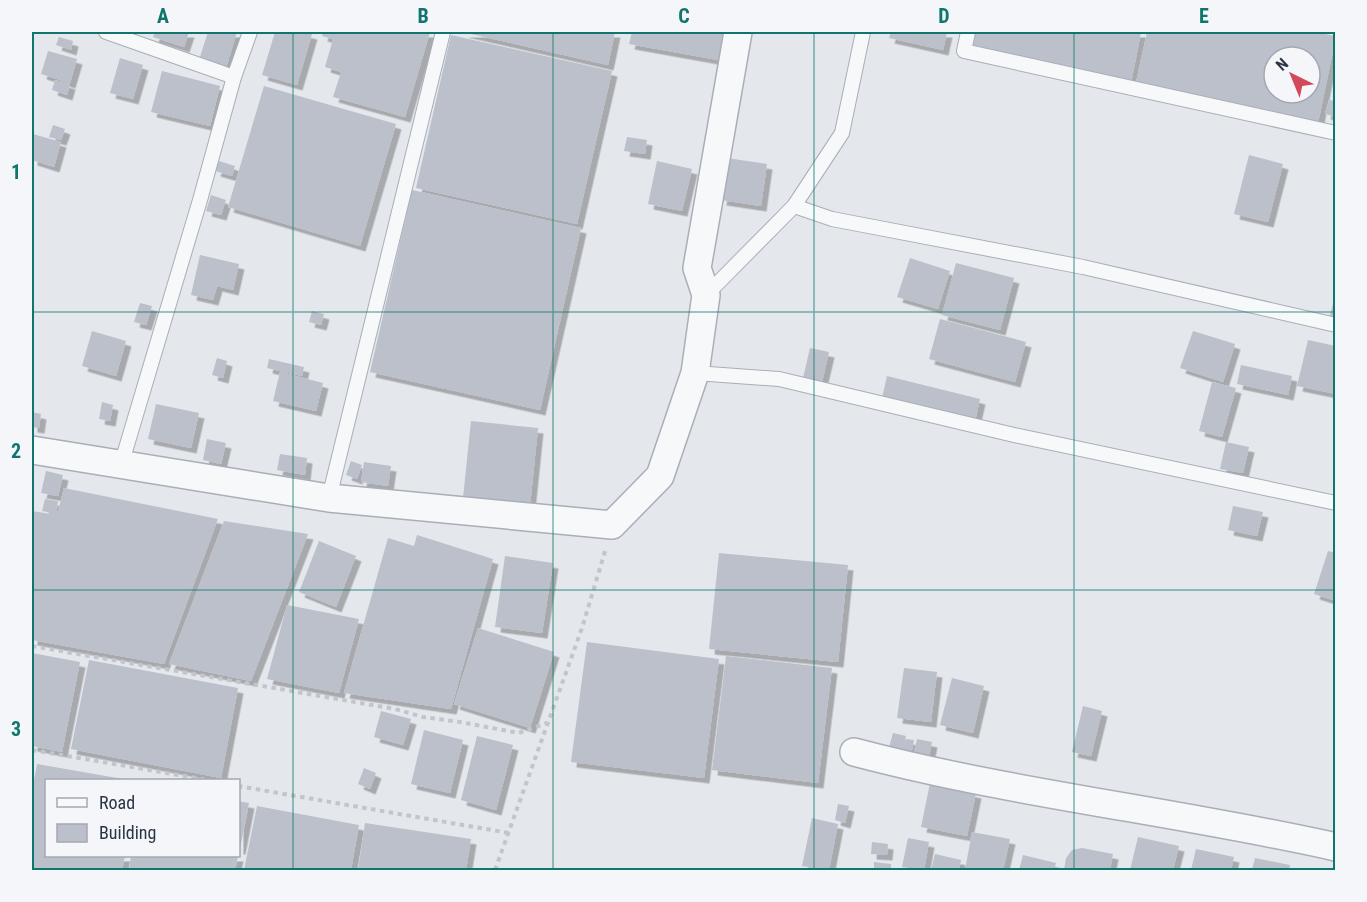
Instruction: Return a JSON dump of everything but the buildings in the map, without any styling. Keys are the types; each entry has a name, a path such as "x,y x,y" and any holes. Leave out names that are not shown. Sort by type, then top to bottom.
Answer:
{"street":[{"path":"32,450 329,498 612,525 660,476 695,372 706,295 698,268 738,32"},
{"path":"854,752 916,768 1265,831 1335,847"}],"lane":[{"path":"106,32 234,77"},
{"path":"121,465 234,77 250,32"},
{"path":"329,498 443,32"},
{"path":"706,295 794,206 842,133 863,32"},
{"path":"968,32 964,51 1335,133"},
{"path":"794,206 832,219 1083,267 1335,324"},
{"path":"695,372 778,380 1014,435 1335,503"}],"path":[{"path":"495,870 582,628 612,525"},
{"path":"32,646 395,709 423,717 519,733 547,723"},
{"path":"32,750 202,779"},
{"path":"240,786 510,833"}]}
